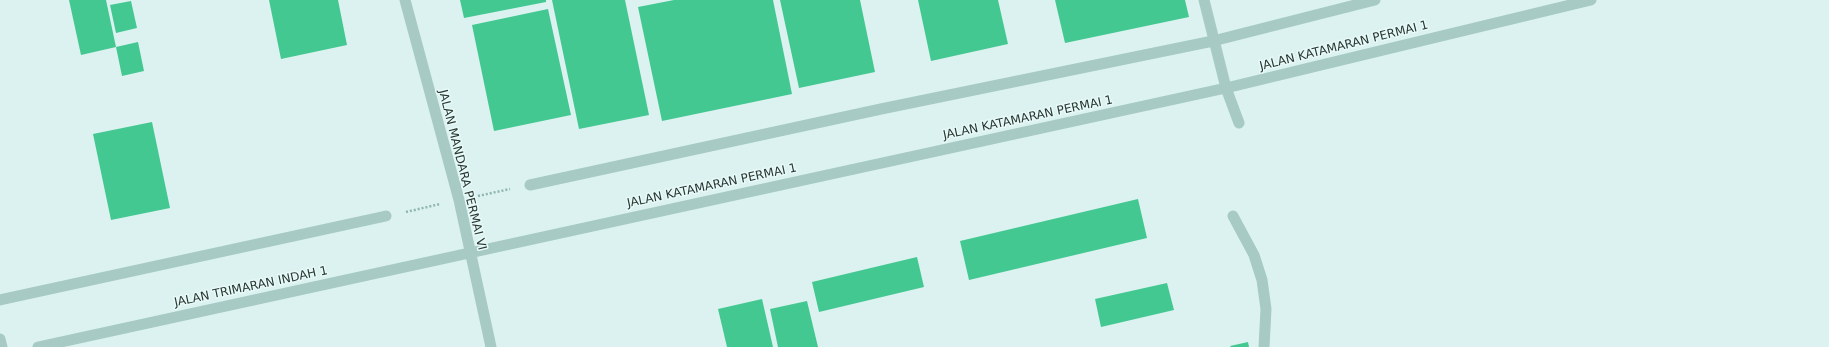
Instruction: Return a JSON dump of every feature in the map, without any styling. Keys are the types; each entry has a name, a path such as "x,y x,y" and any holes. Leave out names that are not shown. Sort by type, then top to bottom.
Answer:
{"street":[{"name":"JALAN MANDARA PERMAI VI","path":"405,0 459,200 491,347"},
{"path":"1204,0 1213,41 1226,88 1240,123"},
{"path":"530,185 881,109 1213,41 1375,0"},
{"name":"JALAN KATAMARAN PERMAI 1","path":"470,252 1226,88 1591,0"},
{"path":"0,300 386,216"},
{"path":"1233,216 1254,255 1262,280 1266,309 1264,347"},
{"name":"JALAN TRIMARAN INDAH 1","path":"38,347 470,252"},
{"path":"0,339 2,347"}],"building":[{"path":"69,0 106,0 116,47 81,55"},
{"path":"269,0 338,0 347,45 281,59"},
{"path":"460,0 546,0 546,2 464,18"},
{"path":"552,0 625,0 649,115 579,129"},
{"path":"674,0 773,0 792,94 662,121 638,7"},
{"path":"780,0 860,0 875,72 799,88"},
{"path":"918,0 998,0 1008,44 931,61"},
{"path":"1055,0 1185,0 1189,17 1065,43"},
{"path":"131,1 137,28 116,33 110,5"},
{"path":"548,9 571,115 494,131 472,25"},
{"path":"138,42 144,71 122,76 116,47"},
{"path":"152,122 170,208 111,220 93,134"},
{"path":"1138,199 1147,238 969,280 960,241"},
{"path":"917,257 924,287 819,312 812,282"},
{"path":"1167,283 1174,310 1101,327 1095,299"},
{"path":"762,299 773,347 727,347 718,309"},
{"path":"807,301 818,347 778,347 770,309"},
{"path":"1248,342 1249,347 1230,346"}]}
